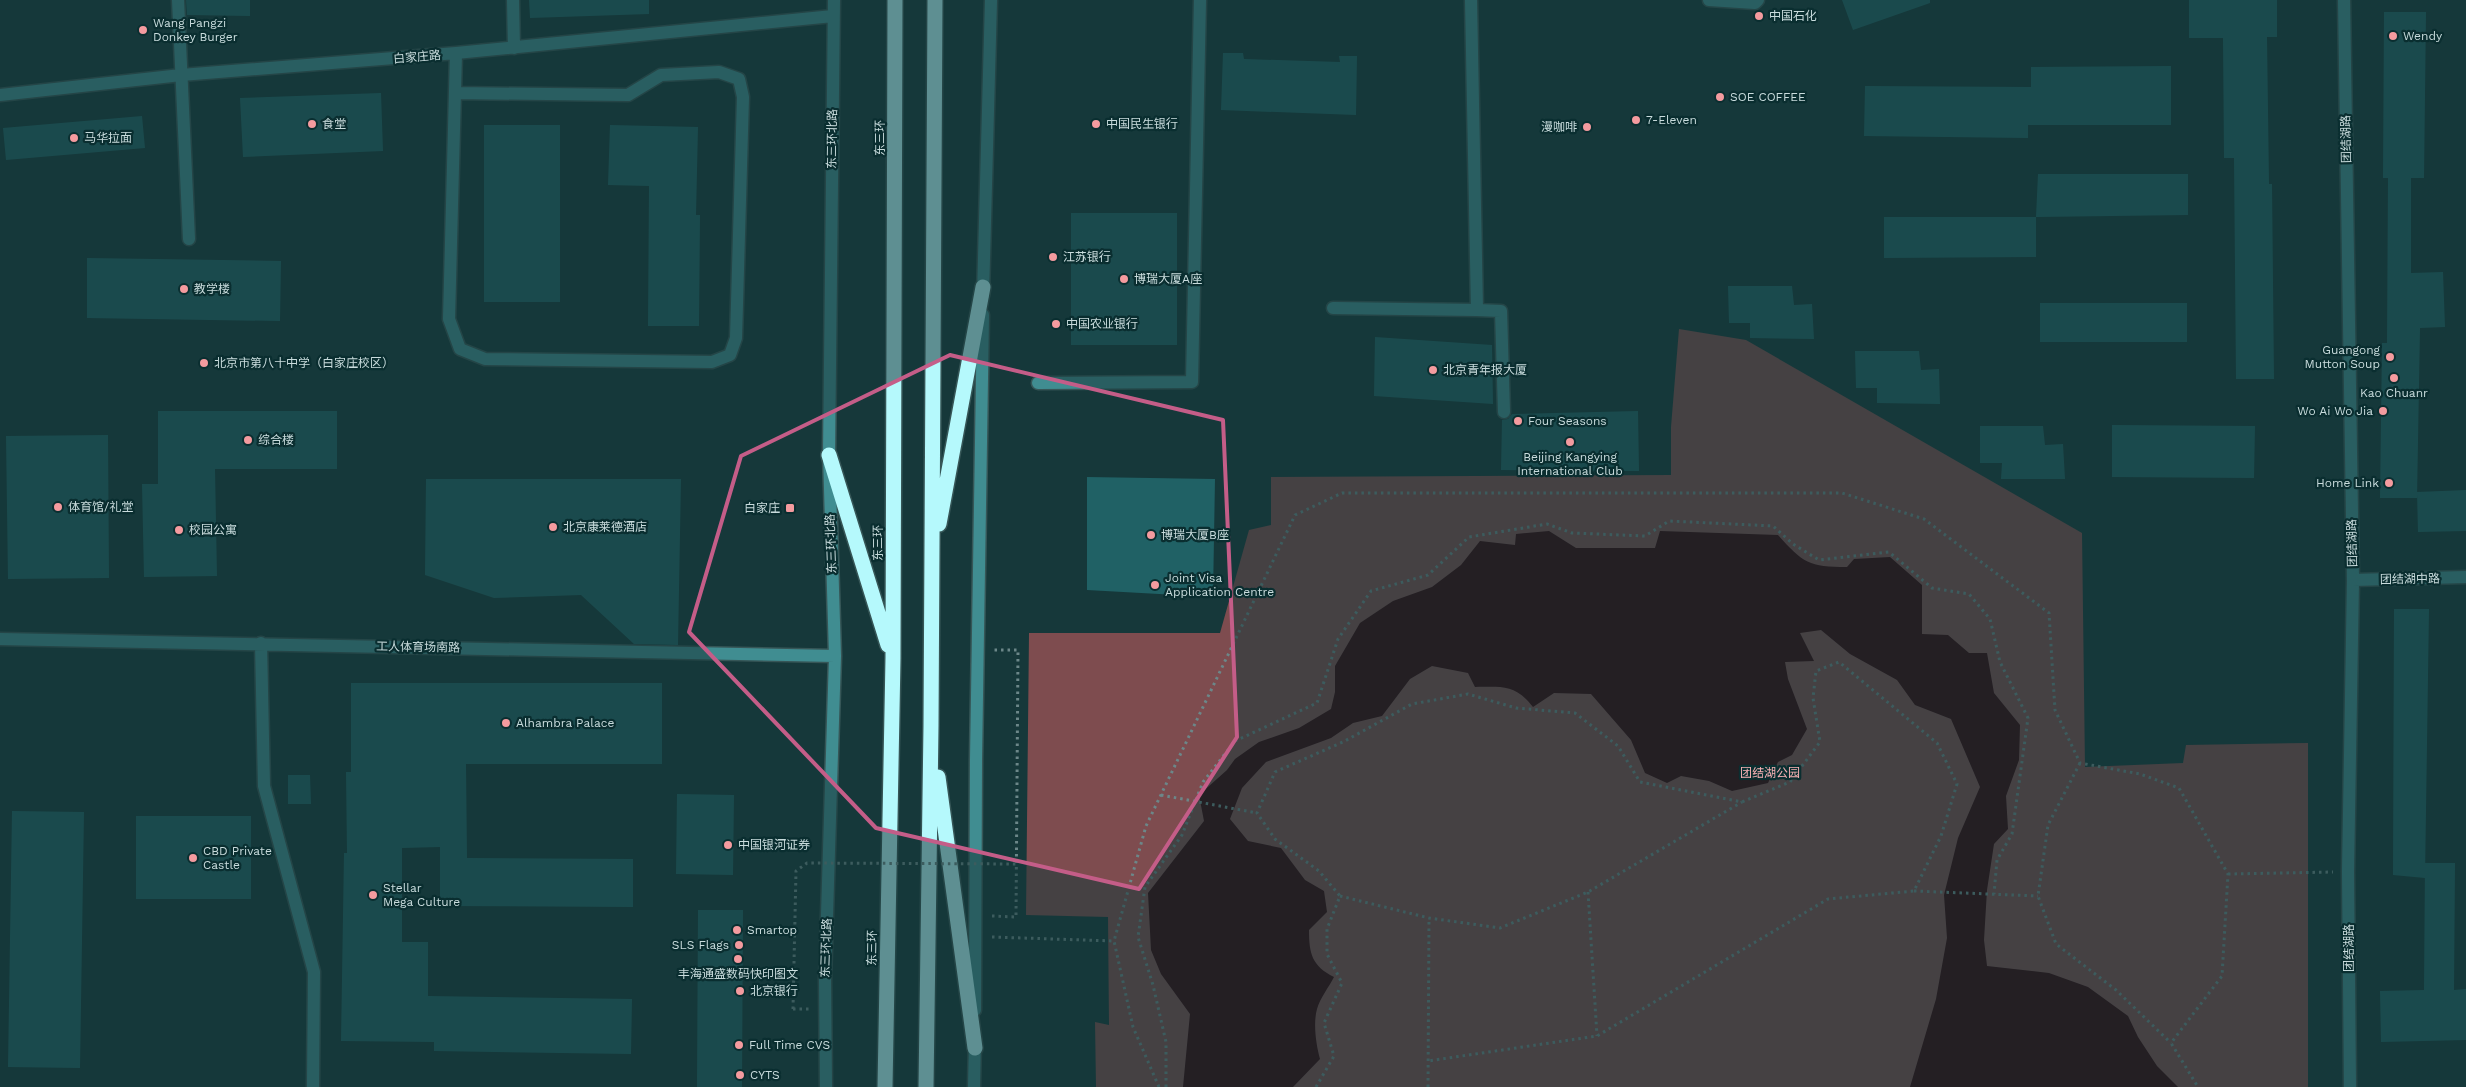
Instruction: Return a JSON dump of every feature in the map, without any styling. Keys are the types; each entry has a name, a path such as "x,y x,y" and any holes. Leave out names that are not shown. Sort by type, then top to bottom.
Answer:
{"highway":[{"name":"东三环","path":"885,1087 893,658 896,0"},
{"path":"926,1087 931,726 935,0"},
{"path":"932,562 983,287"},
{"path":"828,455 893,658"},
{"path":"931,726 975,1048"}],"street":[{"path":"178,0 189,239"},
{"path":"513,0 514,48"},
{"name":"东三环北路","path":"826,1087 825,980 835,656 828,455 834,0"},
{"path":"974,1087 983,287 991,0"},
{"path":"1038,383 1192,382 1200,0"},
{"path":"1471,0 1477,310"},
{"path":"1709,0 1755,3 1758,0"},
{"name":"团结湖路","path":"2344,0 2353,580 2348,872 2350,1087"},
{"name":"白家庄路","path":"0,95 181,75 514,48 833,16"},
{"path":"455,92 628,95 661,75 719,72 739,79 742,97 736,338 730,354 712,362 485,359 460,349 449,319 456,53"},
{"path":"1333,308 1502,311 1504,412"},
{"name":"团结湖中路","path":"2353,580 2466,577"},
{"name":"工人体育场南路","path":"0,639 835,656"},
{"path":"261,644 264,786 314,972 313,1087"}],"path":[{"path":"1159,1087 1133,1027 1114,941 1146,826 1295,515 1342,493 1842,493 1924,519 2049,614 2055,710 2080,763"},
{"path":"1166,1087 1166,1042 1153,985 1138,937 1145,887 1182,835 1203,782 1235,741 1317,704 1338,639 1371,592 1428,575 1469,537 1547,524 1572,533 1645,536 1669,521 1773,526 1794,544 1819,560 1889,552 1932,588 1969,594 1990,619 2000,662 2028,718 2020,788 2012,834 1997,860 1994,894"},
{"path":"976,916 1016,917 1018,650 979,650"},
{"path":"1160,795 1257,813 1275,839 1318,871 1340,896 1430,918 1500,928 1588,892 1742,802 1790,782 1820,742 1813,698 1816,671 1839,662 1937,743 1957,784 1941,836 1914,890"},
{"path":"1257,813 1275,772 1343,742 1412,704 1468,694 1516,708 1575,712 1618,746 1640,782 1742,802"},
{"path":"2080,763 2140,774 2179,788 2228,874 2222,976 2171,1043"},
{"path":"2080,763 2048,824 2038,896 2056,944 2116,990 2171,1043 2198,1087"},
{"path":"792,1009 796,871 807,863 1016,864"},
{"path":"2228,874 2348,872"},
{"path":"1428,1061 1597,1036 1828,899 1914,890 2038,896"},
{"path":"1588,892 1597,1036"},
{"path":"1316,1087 1334,1056 1324,1023 1342,983 1327,954 1327,929 1340,896"},
{"path":"1428,1087 1430,918"},
{"path":"976,936 1114,941"}],"highlighted area":[{"path":"950,355 1223,420 1237,737 1139,889 876,828 689,632 741,456"}],"green space":[{"name":"团结湖公园","path":"1679,329 1746,340 2082,533 2085,767 2183,763 2186,745 2308,743 2308,1087 1096,1087 1095,1022 1109,1025 1108,917 1026,915 1029,633 1220,633 1249,530 1271,525 1271,477 1671,475 1671,427"}],"shaded area":[{"path":"1549,531 1576,548 1655,548 1660,531 1778,535 1794,552 1808,562 1824,566 1847,567 1854,559 1890,557 1922,585 1922,634 1948,635 1969,653 1987,653 1994,693 2020,725 2019,760 2006,796 2008,829 1994,844 1987,890 1984,940 1987,966 2049,973 2088,987 2128,1016 2138,1037 2157,1066 2178,1087 1910,1087 1936,999 1947,938 1944,895 1958,838 1980,787 1951,719 1915,705 1897,680 1850,654 1821,630 1800,633 1814,661 1785,662 1788,679 1807,729 1792,755 1778,762 1768,783 1732,791 1709,781 1681,776 1667,783 1645,773 1631,740 1591,694 1554,693 1533,707 1520,694 1507,688 1475,687 1468,673 1432,666 1410,679 1382,716 1353,723 1331,738 1266,762 1242,788 1230,819 1248,841 1281,848 1305,880 1324,891 1327,912 1309,930 1311,953 1316,964 1334,977 1317,1009 1315,1021 1320,1059 1293,1087 1183,1087 1190,1014 1161,974 1151,950 1148,893 1204,821 1199,795 1227,770 1235,759 1259,742 1299,728 1331,709 1335,692 1335,666 1360,623 1393,601 1432,587 1461,565 1480,541 1515,545 1516,534"}],"building":[{"path":"186,0 250,0 250,16 187,15"},
{"path":"529,0 649,0 649,14 530,18"},
{"path":"1842,0 1930,0 1930,3 1853,30"},
{"path":"2189,0 2277,0 2277,37 2267,37 2269,184 2272,184 2274,379 2236,379 2234,158 2224,158 2223,38 2189,38"},
{"path":"2384,12 2426,12 2424,178 2411,178 2411,273 2443,272 2445,327 2420,328 2417,498 2380,498 2382,343 2387,343 2388,178 2383,178"},
{"path":"1223,53 1243,53 1244,59 1340,62 1339,56 1357,56 1356,115 1221,110"},
{"path":"2171,66 2171,125 2028,125 2028,138 1864,136 1865,86 2031,87 2031,67"},
{"name":"食堂","path":"381,93 383,151 243,157 240,98"},
{"name":"马华拉面","path":"142,116 145,148 6,160 3,128"},
{"path":"484,125 560,125 560,302 484,302"},
{"path":"610,125 698,127 696,215 700,215 699,326 648,326 649,186 608,185"},
{"path":"2038,174 2188,174 2188,215 2036,217"},
{"name":"博瑞大厦A座","path":"1071,213 1177,213 1177,345 1071,345"},
{"path":"1884,217 2036,217 2036,257 1884,258"},
{"name":"教学楼","path":"87,258 281,261 280,321 87,318"},
{"path":"1728,286 1792,286 1794,305 1812,304 1814,339 1750,338 1750,323 1729,323"},
{"path":"2040,303 2187,303 2187,342 2040,342"},
{"name":"北京青年报大厦","path":"1375,337 1492,345 1493,404 1374,396"},
{"path":"1855,351 1919,351 1921,370 1939,369 1940,404 1877,403 1877,388 1856,388"},
{"path":"158,411 337,411 337,469 215,469 217,576 144,577 142,484 158,484"},
{"name":"Beijing Kangying International Club","path":"1638,411 1639,471 1501,470 1502,420 1508,419 1512,414"},
{"path":"2112,425 2255,426 2254,478 2112,477"},
{"path":"1980,426 2043,426 2045,445 2063,444 2065,479 2001,479 2002,463 1980,463"},
{"name":"体育馆/礼堂","path":"108,435 109,578 8,579 6,436"},
{"name":"博瑞大厦B座","path":"1087,477 1215,479 1213,597 1087,590"},
{"name":"北京康莱德酒店","path":"426,479 681,479 678,645 634,644 581,595 494,598 425,575"},
{"path":"2466,490 2466,531 2418,532 2417,492"},
{"path":"2394,609 2429,609 2425,878 2393,875"},
{"path":"351,683 662,683 662,764 466,764 467,858 633,859 633,907 440,906 440,847 402,848 402,942 428,942 428,996 632,999 631,1054 434,1051 434,1042 341,1041 344,853 347,853 346,772 351,772"},
{"path":"288,775 310,775 311,804 288,804"},
{"path":"677,794 734,795 733,875 676,874"},
{"path":"12,811 84,812 80,1068 8,1067"},
{"name":"CBD Private Castle","path":"136,816 251,816 251,899 136,899"},
{"path":"2425,863 2455,863 2454,990 2466,989 2466,1040 2381,1042 2380,991 2424,990"},
{"path":"698,910 743,910 742,1087 697,1087"}],"place":[{"name":"中国石化","path":"1759,16"},
{"name":"Wang Pangzi Donkey Burger","path":"143,30"},
{"name":"Wendy","path":"2393,36"},
{"name":"SOE COFFEE","path":"1720,97"},
{"name":"7-Eleven","path":"1636,120"},
{"name":"食堂","path":"312,124"},
{"name":"中国民生银行","path":"1096,124"},
{"name":"漫咖啡","path":"1587,127"},
{"name":"马华拉面","path":"74,138"},
{"name":"江苏银行","path":"1053,257"},
{"name":"博瑞大厦A座","path":"1124,279"},
{"name":"教学楼","path":"184,289"},
{"name":"中国农业银行","path":"1056,324"},
{"name":"Guangong Mutton Soup","path":"2390,357"},
{"name":"北京市第八十中学（白家庄校区）","path":"204,363"},
{"name":"北京青年报大厦","path":"1433,370"},
{"name":"Kao Chuanr","path":"2394,378"},
{"name":"Wo Ai Wo Jia","path":"2383,411"},
{"name":"Four Seasons","path":"1518,421"},
{"name":"综合楼","path":"248,440"},
{"name":"Beijing Kangying International Club","path":"1570,442"},
{"name":"Home Link","path":"2389,483"},
{"name":"体育馆/礼堂","path":"58,507"},
{"name":"白家庄","path":"790,508"},
{"name":"北京康莱德酒店","path":"553,527"},
{"name":"校园公寓","path":"179,530"},
{"name":"博瑞大厦B座","path":"1151,535"},
{"name":"Joint Visa Application Centre","path":"1155,585"},
{"name":"Alhambra Palace","path":"506,723"},
{"name":"中国银河证券","path":"728,845"},
{"name":"CBD Private Castle","path":"193,858"},
{"name":"Stellar Mega Culture","path":"373,895"},
{"name":"Smartop","path":"737,930"},
{"name":"SLS Flags","path":"739,945"},
{"name":"丰海通盛数码快印图文","path":"738,959"},
{"name":"北京银行","path":"740,991"},
{"name":"Full Time CVS","path":"739,1045"},
{"name":"CYTS","path":"740,1075"}]}
